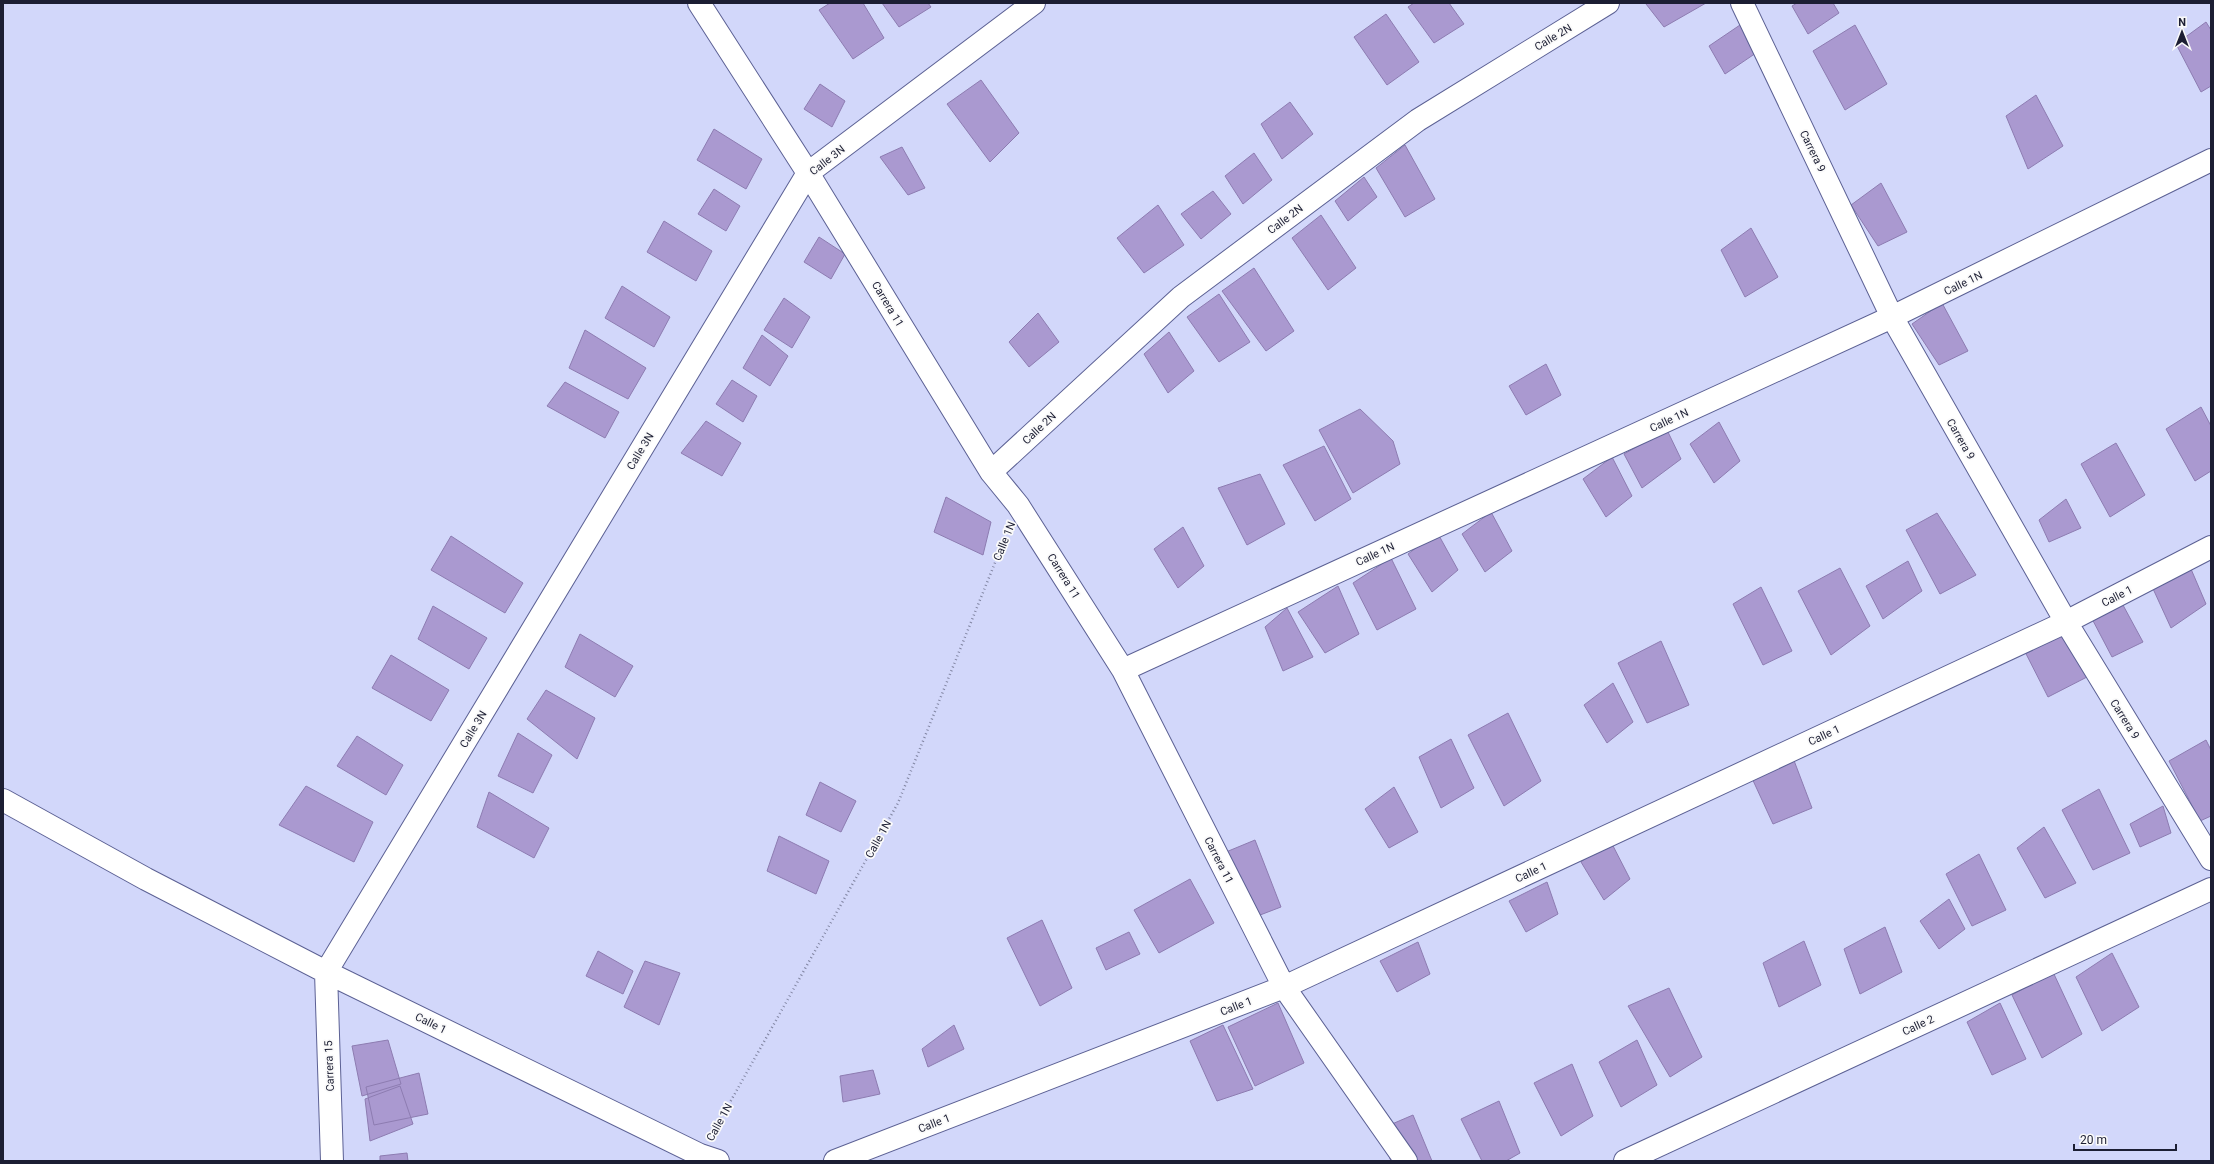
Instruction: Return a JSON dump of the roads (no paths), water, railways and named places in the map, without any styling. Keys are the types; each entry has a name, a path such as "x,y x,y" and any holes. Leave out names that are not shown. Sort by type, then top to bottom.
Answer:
{"street":[{"name":"Carrera 11","path":"699,3 808,173 991,472 1018,505 1123,670 1284,987 1406,1161"},
{"name":"Calle 3N","path":"326,972 808,173 1034,3"},
{"name":"Calle 2N","path":"991,472 1181,297 1418,120 1608,3"},
{"name":"Carrera 9","path":"1742,3 1892,317 2066,622 2211,859"},
{"name":"Calle 1N","path":"1123,670 1892,317 2211,160"},
{"name":"Calle 1","path":"835,1161 1284,987 2066,622 2211,548"},
{"name":"Calle 1","path":"3,800 146,879 326,972 709,1158"},
{"name":"Calle 2","path":"1625,1161 2211,889"},
{"name":"Carrera 15","path":"326,972 332,1161"}]}
